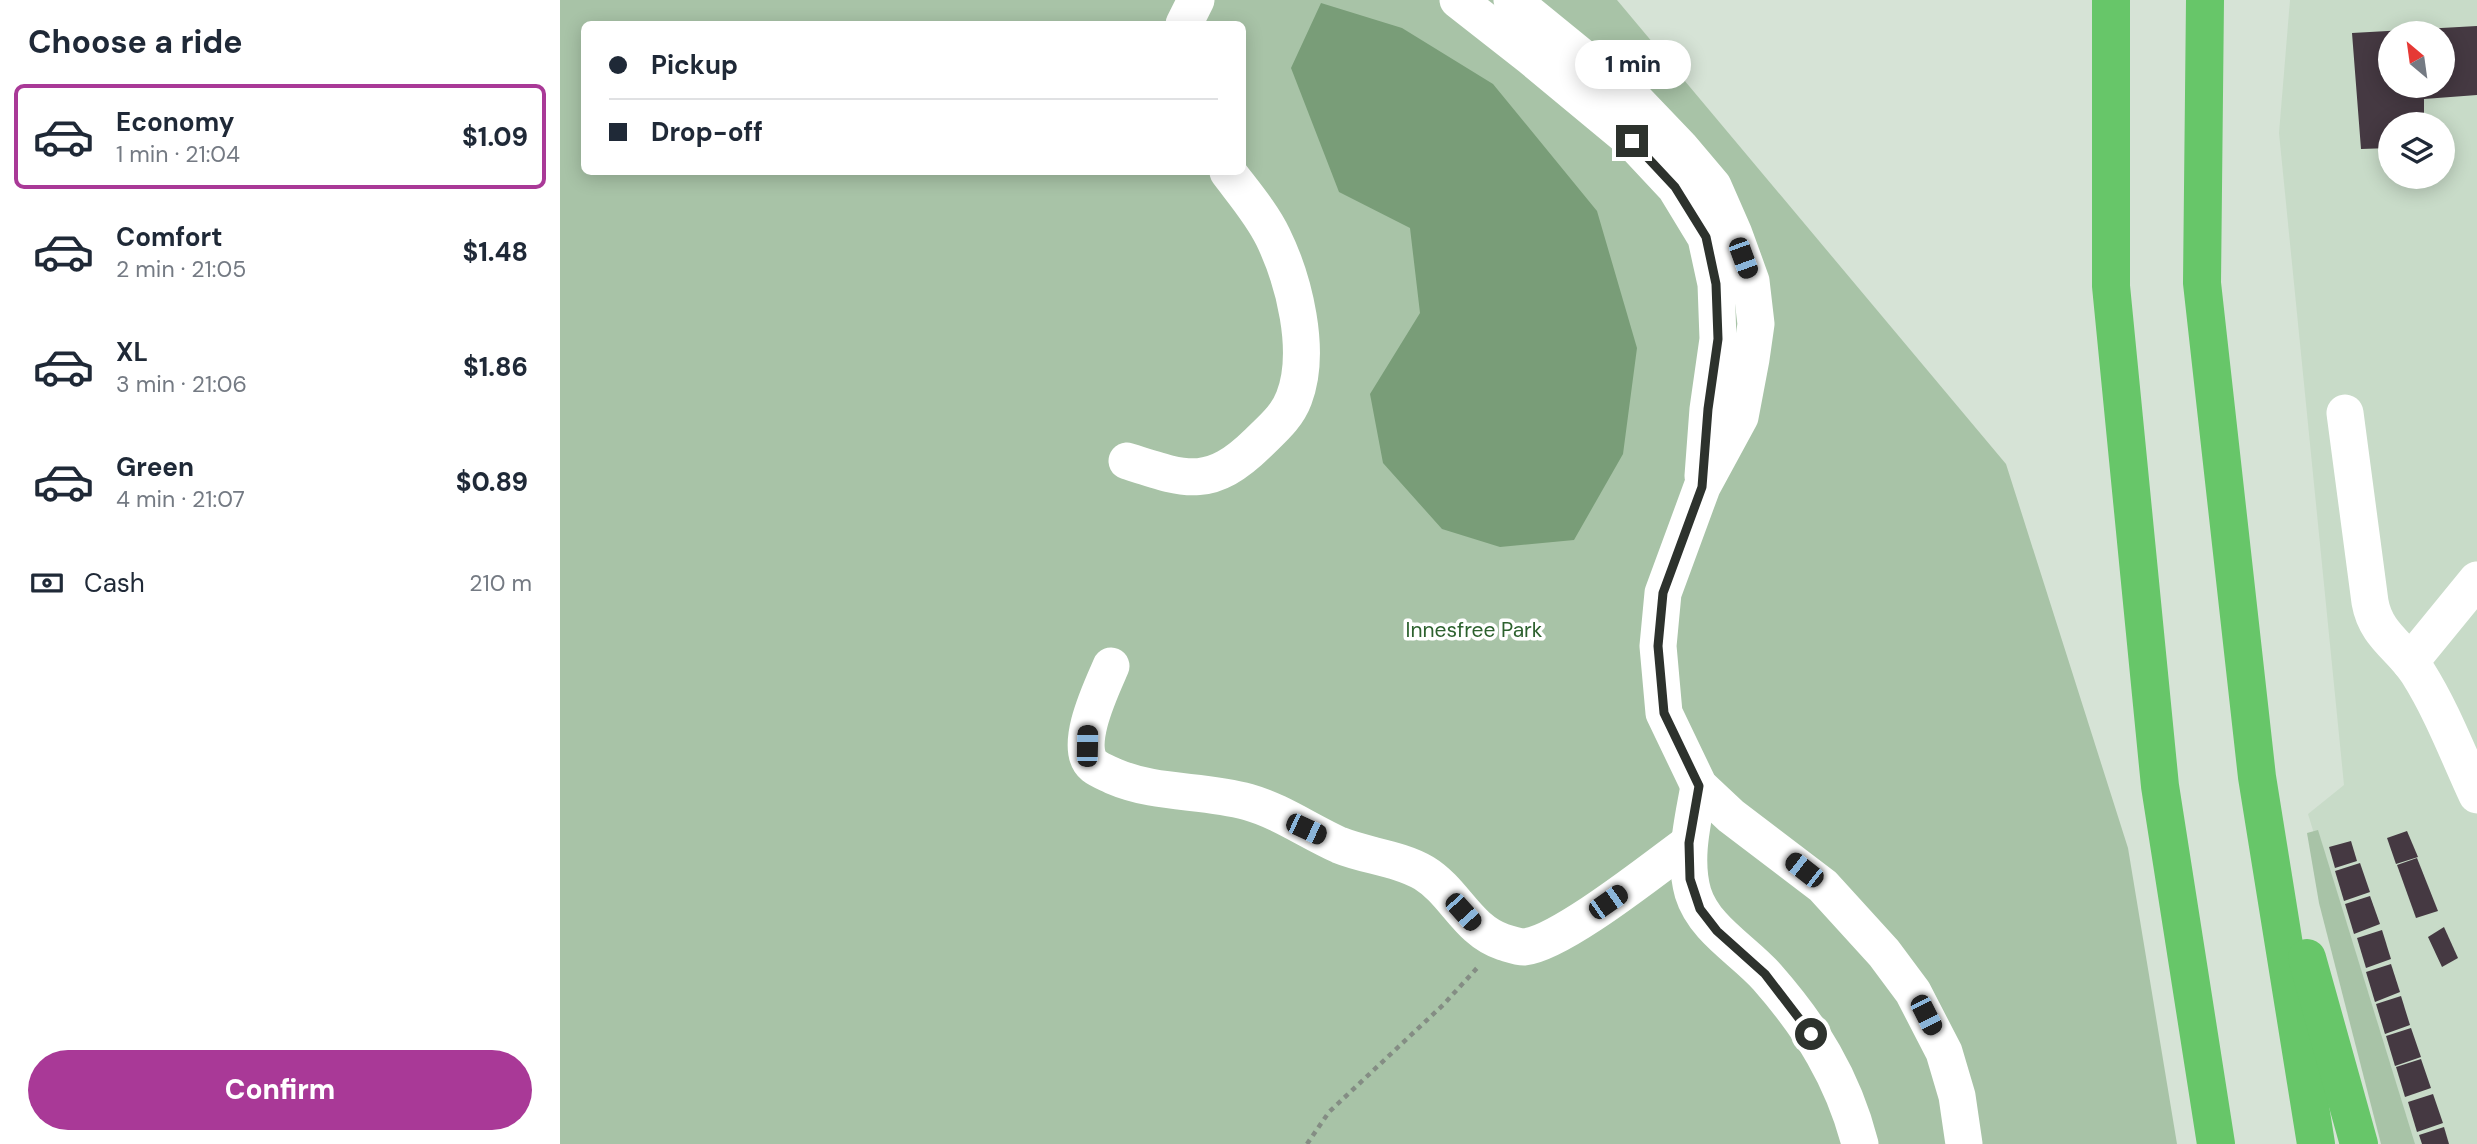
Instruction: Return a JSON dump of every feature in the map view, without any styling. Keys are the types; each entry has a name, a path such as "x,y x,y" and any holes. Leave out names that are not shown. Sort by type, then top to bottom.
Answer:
{"highway":[{"path":"2111,0 2111,286 2160,786 2216,1144"},
{"path":"2205,0 2202,283 2257,777 2316,1144"},
{"path":"2257,777 2359,1144"}],"lane":[{"path":"1186,21 1196,0"},
{"path":"1458,0 1632,141 1675,187 1706,237 1716,284 1718,339 1708,409 1702,487"},
{"path":"1512,0 1636,101 1680,147 1713,186 1751,281 1756,324 1740,417 1702,487 1663,593 1658,646 1664,713 1699,786 1731,816 1823,886 1884,953 1913,992 1944,1052 1957,1096 1964,1144"},
{"path":"1127,461 1175,477 1191,478 1216,473 1236,464 1281,421 1294,397 1301,349 1295,294 1273,235 1230,175"},
{"path":"2345,414 2371,611 2380,630 2410,662 2430,695 2477,795"},
{"path":"2410,662 2477,580"},
{"path":"1111,666 1087,730 1088,758 1093,765 1116,777 1151,789 1245,801 1275,812 1341,845 1406,865 1425,874 1438,885 1477,927 1496,939 1521,947 1538,944 1608,902 1689,843"},
{"path":"1699,786 1689,843 1690,879 1700,909 1717,931 1765,974 1823,1050 1840,1085 1860,1144"}],"path":[{"path":"1307,1144 1329,1112 1476,971 1496,939"}],"shaded area":[{"path":"2290,0 2477,0 2477,1144 2409,1144 2308,814 2344,785 2279,133"},
{"path":"1321,3 1402,28 1493,84 1597,211 1637,348 1623,454 1574,540 1500,547 1442,529 1383,463 1370,394 1420,313 1410,228 1339,192 1291,68"}],"green space":[{"name":"Innesfree Park","path":"560,0 1617,0 2006,464 2128,848 2177,1144 560,1144"},
{"path":"2318,830 2415,1144 2381,1144 2319,903 2307,833"}],"building":[{"path":"2477,26 2477,95 2455,97 2455,27"},
{"path":"2378,32 2378,98 2437,98 2424,99 2424,112 2378,112 2378,148 2361,149 2352,33"},
{"path":"2407,831 2418,857 2396,864 2387,838"},
{"path":"2351,841 2357,861 2335,868 2329,847"},
{"path":"2417,858 2438,911 2416,918 2397,865"},
{"path":"2360,863 2370,892 2344,901 2335,871"},
{"path":"2370,896 2380,924 2354,934 2345,904"},
{"path":"2444,927 2458,958 2442,967 2428,937"},
{"path":"2382,930 2391,959 2366,968 2357,938"},
{"path":"2391,964 2400,992 2375,1002 2366,972"},
{"path":"2401,996 2410,1025 2385,1034 2376,1004"},
{"path":"2411,1028 2421,1057 2395,1066 2386,1036"},
{"path":"2421,1059 2431,1088 2405,1097 2396,1067"},
{"path":"2433,1094 2443,1123 2417,1132 2408,1102"},
{"path":"2444,1127 2449,1144 2422,1144 2419,1135"}],"route":[{"path":"1632,141 1675,187 1706,237 1716,284 1718,339 1708,409 1702,487 1663,593 1658,646 1664,713 1699,786 1689,843 1690,879 1700,909 1717,931 1765,974 1811,1034"}]}
